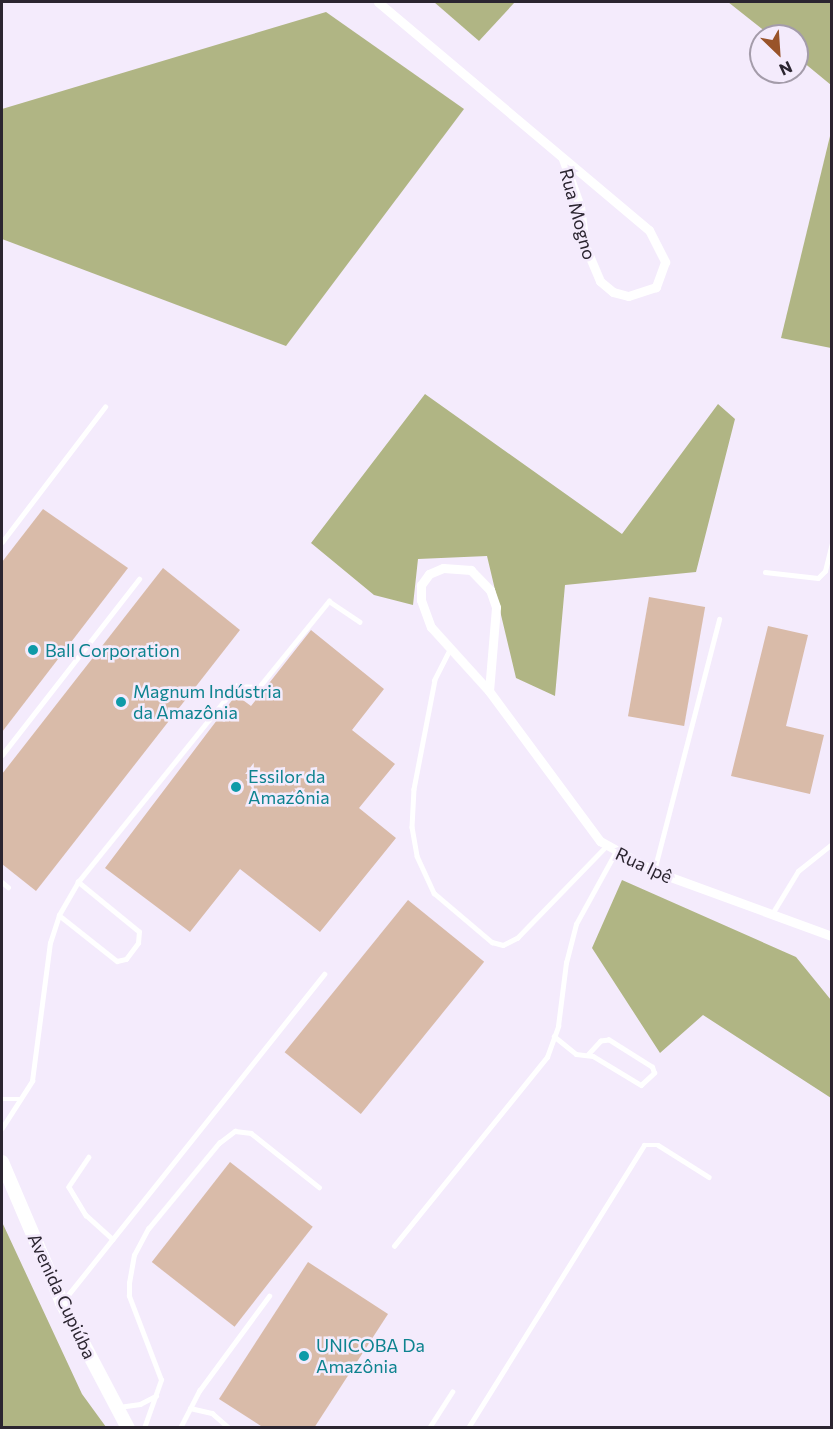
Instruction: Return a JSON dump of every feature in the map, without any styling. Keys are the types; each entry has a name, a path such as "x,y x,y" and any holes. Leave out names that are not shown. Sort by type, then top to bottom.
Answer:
{"street":[{"name":"Rua Mogno","path":"378,2 649,230 665,262 656,287 628,296 613,292 600,281 585,246 580,206 563,159"},
{"name":"Rua Ipê","path":"489,692 497,634 496,607 480,577 457,566 429,574 421,585 426,617 450,650 489,692 582,823 606,846 615,853 654,871 771,917 831,936"},
{"name":"Avenida Cupiúba","path":"2,1165 62,1303 128,1428"}],"lane":[{"path":"2,542 105,407"},
{"path":"765,572 818,578 825,571 831,543"},
{"path":"2,754 139,579"},
{"path":"2,1128 21,1099 35,1066 50,943 59,915 78,882 236,686 259,687 330,601 360,622"},
{"path":"654,871 719,619"},
{"path":"450,650 435,680 414,789 412,827 417,856 434,893 492,942 503,945 517,938 606,846"},
{"path":"771,917 798,871 831,844"},
{"path":"394,1245 518,1097 547,1057 554,1036 576,924 615,853"},
{"path":"2,882 8,888"},
{"path":"59,915 117,961 126,959 138,944 139,932 78,882"},
{"path":"62,1303 324,974"},
{"path":"554,1036 576,1054 589,1054 641,1085 654,1073 652,1067 609,1040 600,1041 589,1054"},
{"path":"2,1099 21,1099"},
{"path":"144,1428 156,1396 159,1373 129,1296 134,1255 148,1229 219,1143 241,1130 251,1133 319,1187"},
{"path":"468,1428 641,1149 648,1143 658,1145 709,1177"},
{"path":"89,1157 69,1187 86,1215 113,1239"},
{"path":"180,1428 225,1353 269,1296"},
{"path":"429,1428 452,1392"},
{"path":"116,1407 140,1404 156,1396"},
{"path":"190,1408 212,1413 229,1428"}],"green space":[{"path":"434,2 515,2 479,41"},
{"path":"728,2 831,2 831,85 809,67 809,24 756,24"},
{"path":"326,12 464,109 286,346 2,239 2,109"},
{"path":"831,132 831,348 781,338"},
{"path":"425,394 622,534 718,404 735,419 696,572 565,585 555,696 516,678 487,556 418,559 413,605 374,595 311,543"},
{"path":"622,880 796,957 831,1000 831,1098 703,1015 660,1053 592,948"},
{"path":"2,1222 82,1394 106,1427 2,1427"}],"building":[{"name":"Ball Corporation","path":"43,509 128,568 2,732 2,562"},
{"name":"Magnum Indústria da Amazônia","path":"163,568 240,630 36,891 2,864 2,774"},
{"path":"649,597 705,607 684,726 628,716"},
{"path":"768,626 808,635 786,726 824,735 810,794 731,776"},
{"name":"Essilor da Amazônia","path":"311,630 384,689 352,730 395,764 359,808 396,838 320,932 240,869 190,932 105,868 236,695 251,706"},
{"path":"408,900 484,962 361,1114 285,1052"},
{"path":"230,1162 313,1227 235,1327 152,1262"},
{"name":"UNICOBA Da Amazônia","path":"308,1262 388,1314 314,1428 264,1428 219,1399"}],"place":[{"name":"Ball Corporation","path":"33,650"},
{"name":"Magnum Indústria da Amazônia","path":"121,702"},
{"name":"Essilor da Amazônia","path":"236,787"},
{"name":"UNICOBA Da Amazônia","path":"304,1356"}]}
